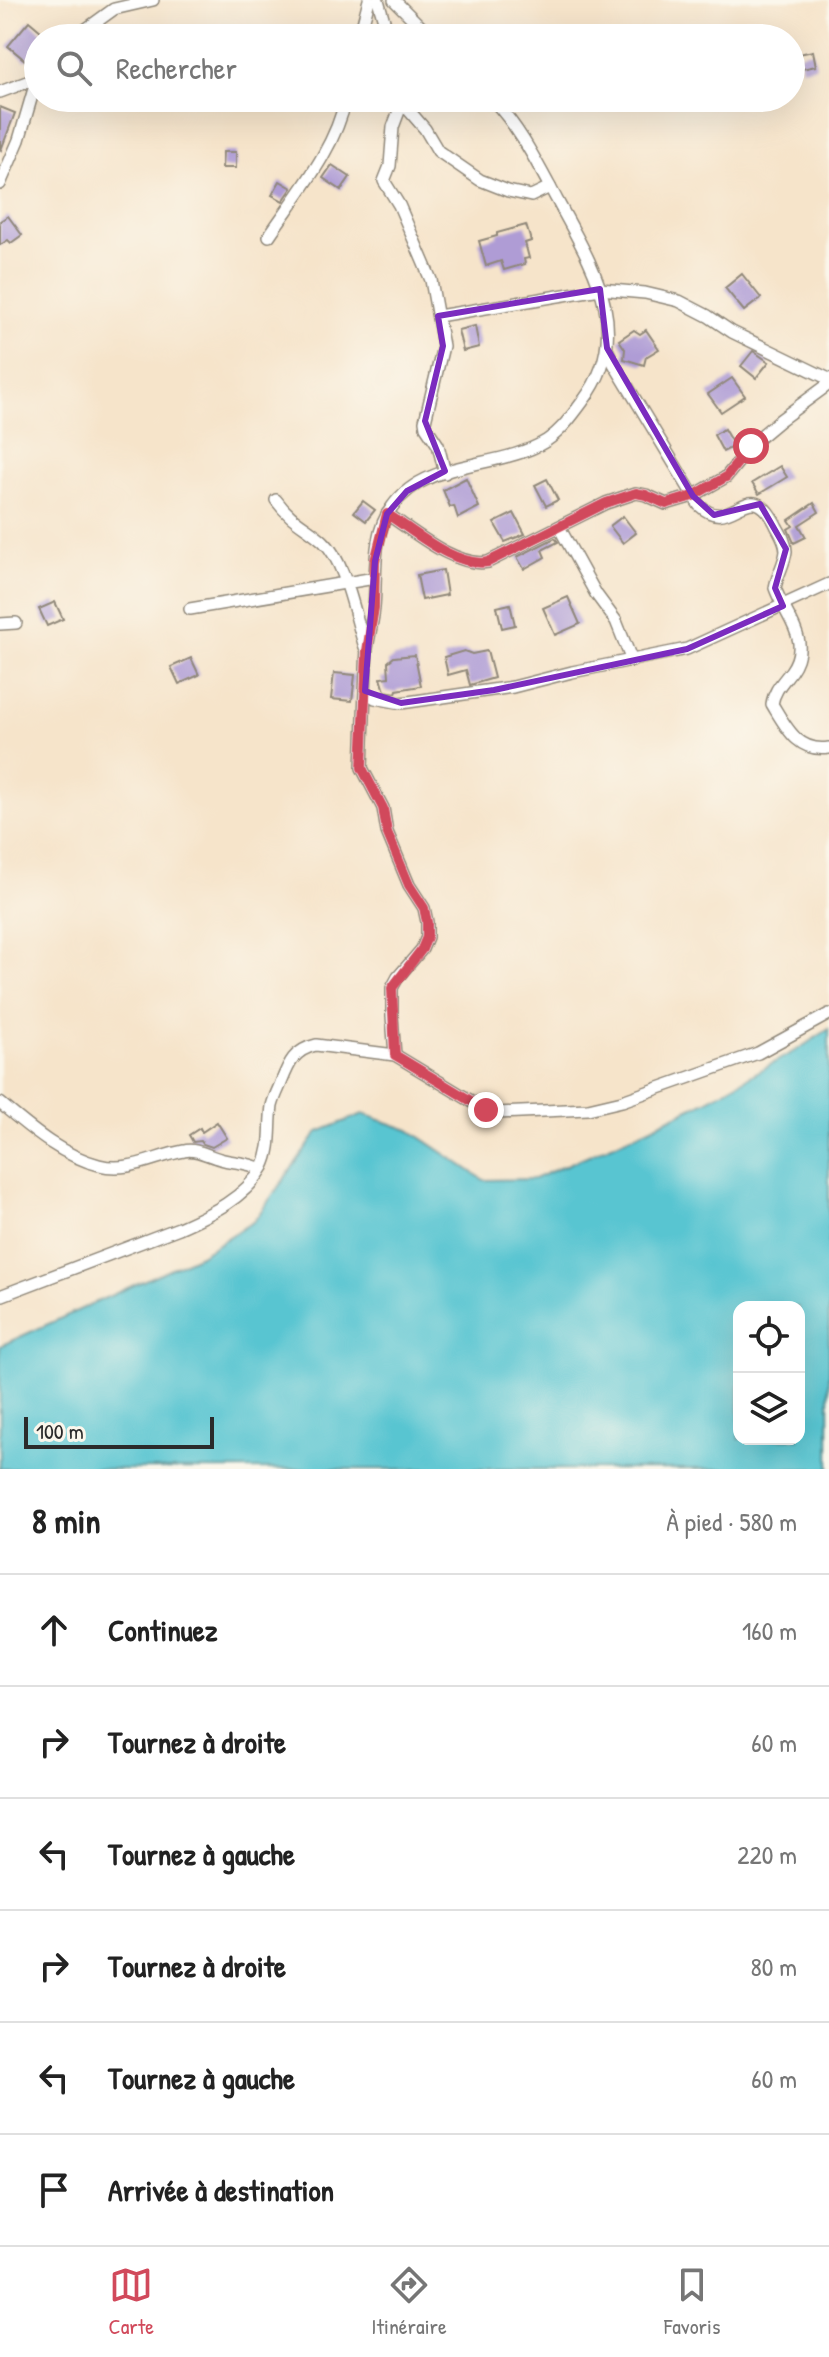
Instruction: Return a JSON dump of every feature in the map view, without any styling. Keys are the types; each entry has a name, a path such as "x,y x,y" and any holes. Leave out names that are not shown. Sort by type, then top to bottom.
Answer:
{"street":[{"path":"93,24 114,9 153,0"},
{"path":"363,24 369,0"},
{"path":"378,0 385,24"},
{"path":"394,0 418,24"},
{"path":"0,92 24,82"},
{"path":"0,184 27,112"},
{"path":"269,236 332,142 343,112"},
{"path":"397,112 390,166 384,181 399,205 431,280 443,346 425,421 438,445 445,473"},
{"path":"410,112 438,151 480,180 531,196 550,187"},
{"path":"395,1055 392,988 422,949 427,937 427,922 424,908 409,885 387,832 383,808 362,768 367,651 374,608 376,551 387,514 394,503 418,483 526,451 546,441 561,428 592,390 607,348 609,325 600,289 577,237 522,135 503,112"},
{"path":"387,514 464,561 477,564 488,562 606,503 636,493 666,504 693,496 726,477 756,440 829,382 679,301 645,293 600,289 438,316"},
{"path":"607,348 693,496 707,512 722,515 753,502 760,504 771,515 786,549 775,588 798,634 801,647 793,669 778,688 772,704 798,742 819,750 829,748"},
{"path":"276,500 295,522 325,543 339,565 367,651"},
{"path":"559,527 596,594 616,621 632,661"},
{"path":"190,609 375,578"},
{"path":"365,691 375,698 401,703 513,687 632,661 696,646 829,584"},
{"path":"0,624 16,623"},
{"path":"0,1296 205,1217 244,1191 261,1169 269,1152 272,1106 290,1060 298,1052 316,1045 395,1055 486,1110 497,1113 588,1109 622,1101 720,1068 758,1053 829,1014"},
{"path":"0,1103 51,1144 101,1166 125,1167 192,1150 261,1169"}],"highlighted area":[{"path":"600,289 607,348 693,496 714,515 760,504 786,549 775,588 783,606 687,649 494,690 401,703 365,691 375,561 387,514 407,491 445,471 425,421 443,346 438,316"}],"water":[{"path":"829,1029 829,1469 0,1469 0,1346 200,1255 254,1221 318,1132 363,1114 409,1130 484,1180 534,1179 706,1101"}],"building":[{"path":"24,27 24,59 8,46"},
{"path":"813,51 816,66 805,68 805,53"},
{"path":"0,107 15,113 1,150 0,149"},
{"path":"223,152 236,152 236,168 222,168"},
{"path":"332,165 350,177 341,190 323,178"},
{"path":"280,181 292,188 283,201 272,195"},
{"path":"8,216 22,235 11,243 8,240 0,245 0,221"},
{"path":"526,225 531,241 525,243 529,258 524,259 525,264 504,270 501,261 486,266 479,241"},
{"path":"742,274 761,298 744,311 725,288"},
{"path":"475,326 479,347 463,351 458,330"},
{"path":"634,330 640,334 646,330 659,349 646,357 644,365 624,359 625,349 619,340"},
{"path":"753,351 769,362 756,378 741,366"},
{"path":"732,378 745,396 721,412 708,394"},
{"path":"724,429 734,446 723,452 714,435"},
{"path":"780,466 787,477 759,494 752,483"},
{"path":"466,478 479,507 458,518 443,490"},
{"path":"547,479 558,500 546,506 535,485"},
{"path":"363,501 375,510 366,521 354,512"},
{"path":"814,503 819,512 799,525 806,537 794,543 788,529 793,526 789,520"},
{"path":"514,513 525,534 505,542 494,523"},
{"path":"623,516 636,533 623,543 610,526"},
{"path":"555,538 558,542 542,550 545,557 524,569 517,557"},
{"path":"443,570 447,595 422,600 417,575"},
{"path":"568,597 580,624 555,635 543,608"},
{"path":"55,602 63,619 47,626 39,609"},
{"path":"510,604 515,625 502,628 497,607"},
{"path":"464,651 472,654 487,651 494,678 470,685 466,670 448,675 444,657"},
{"path":"415,655 421,686 397,690 396,693 385,691 381,678 389,677 388,662 394,657"},
{"path":"191,658 199,675 179,684 171,667"},
{"path":"334,673 355,675 352,701 331,699"},
{"path":"217,1122 227,1138 212,1147 201,1141 193,1142 189,1135 200,1128 202,1132"}],"route":[{"path":"486,1110 395,1055 392,988 422,949 427,937 427,922 424,908 409,885 387,832 383,808 362,768 375,561 387,514 464,561 477,564 488,562 626,496 641,493 669,504 693,496 726,477 751,446"}]}
